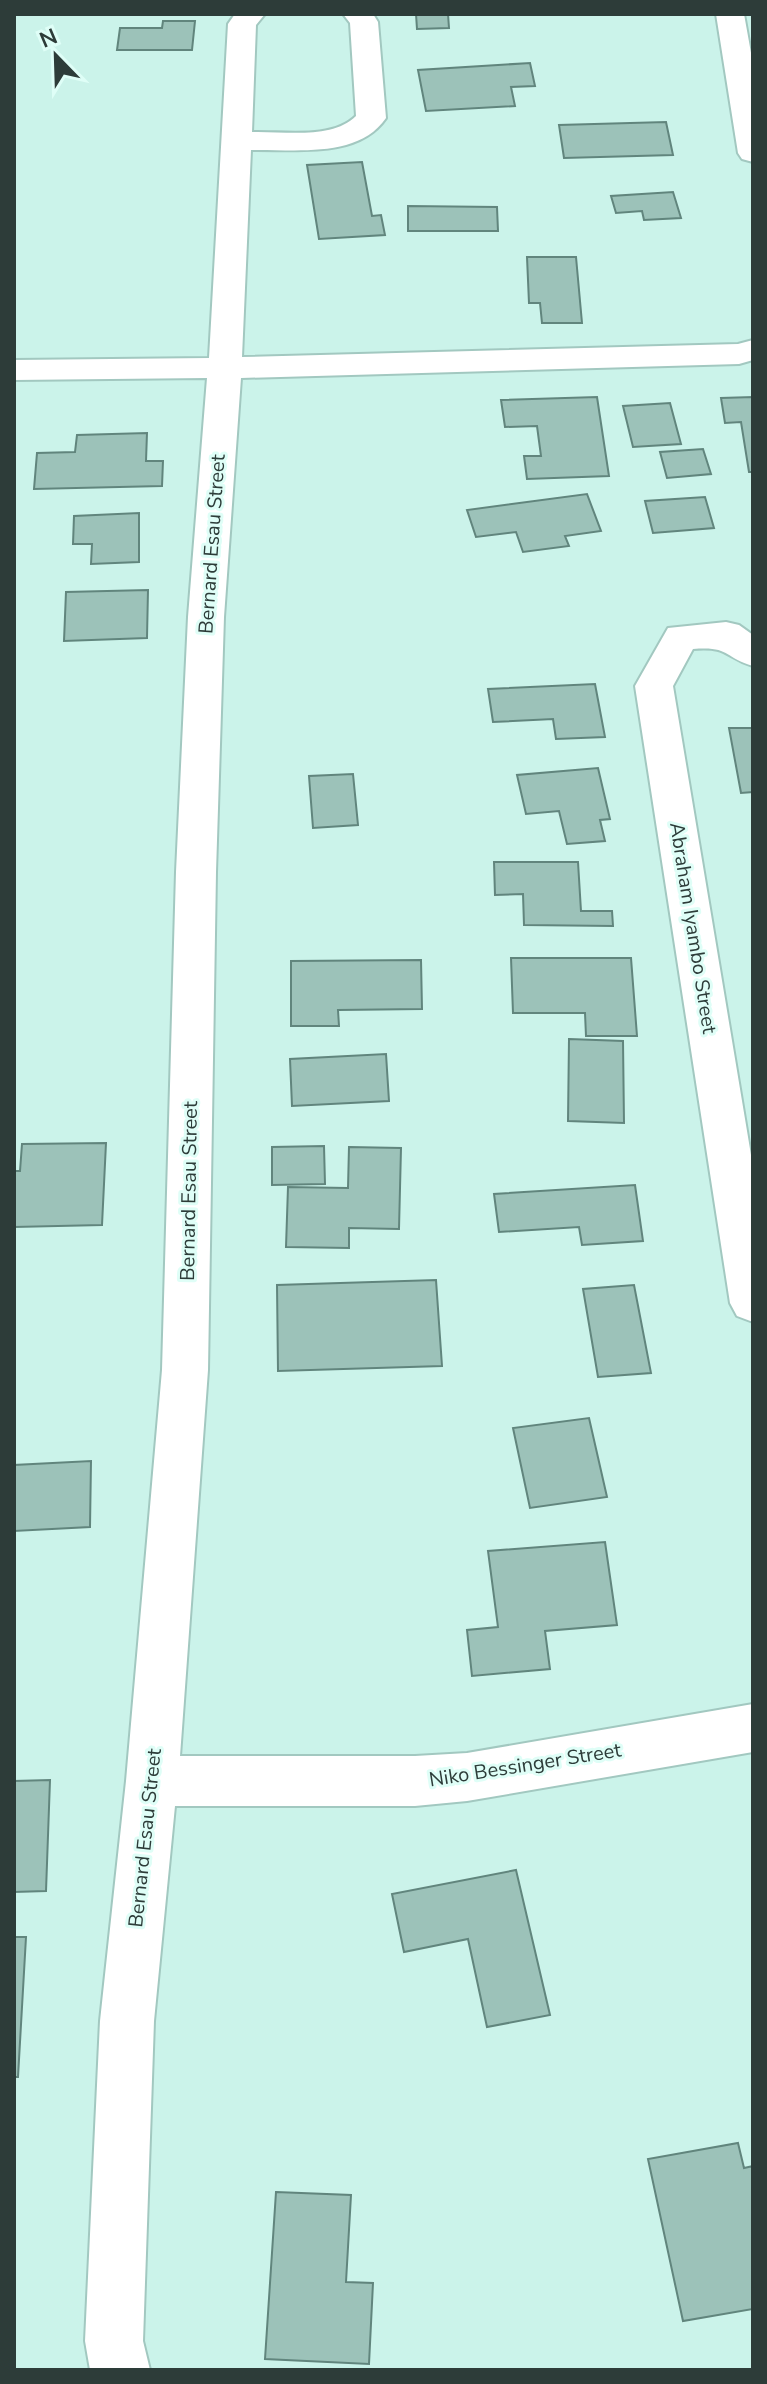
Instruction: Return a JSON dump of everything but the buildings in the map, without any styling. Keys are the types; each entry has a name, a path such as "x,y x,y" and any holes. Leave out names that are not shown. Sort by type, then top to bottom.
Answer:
{"street":[{"name":"Bernard Esau Street","path":"120,2370 114,2341 127,2021 152,1781 185,1370 196,872 206,617 225,368 242,24 251,14"},
{"path":"237,141 330,139 356,133 371,118 364,22 357,14"},
{"path":"730,14 748,95 753,153"},
{"path":"14,370 225,368 739,354 753,350"},
{"name":"Abraham Iyambo Street","path":"753,653 726,634 681,637 654,686 753,1303"},
{"name":"Niko Bessinger Street","path":"152,1781 415,1781 467,1777 753,1728"}]}
